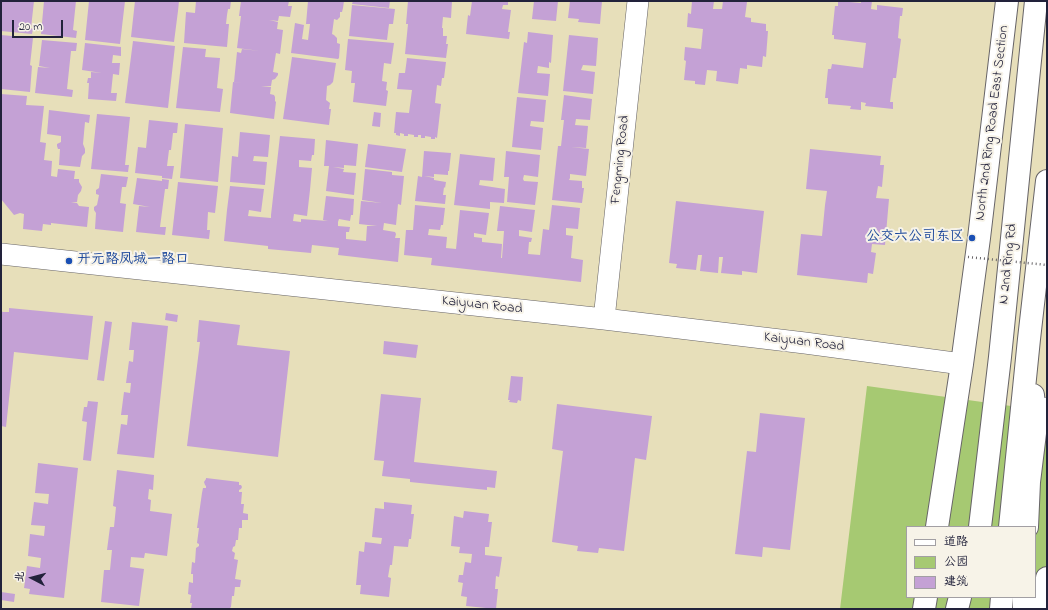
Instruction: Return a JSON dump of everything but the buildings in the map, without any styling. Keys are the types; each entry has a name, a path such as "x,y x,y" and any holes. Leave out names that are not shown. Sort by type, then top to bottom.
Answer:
{"main road":[{"name":"North 2nd Ring Road East Section","path":"937,526 962,364 979,238 1007,1"},
{"name":"N 2nd Ring Rd","path":"980,526 1000,357 1036,1"},
{"name":"N 2nd Ring Rd","path":"1010,526 1047,181"},
{"path":"1027,526 1029,482 1041,416 1029,339"},
{"path":"977,526 982,504"},
{"path":"1044,609 1047,578"},
{"path":"924,609 926,598"},
{"path":"957,609 960,598"},
{"path":"972,609 973,598"},
{"path":"1001,609 1002,598"},
{"path":"1024,598 1024,609"}],"street":[{"name":"Fengming Road","path":"604,320 638,1"},
{"name":"Kaiyuan Road","path":"1,254 805,343 962,364"}],"path":[{"path":"968,257 1047,265"}],"green space":[{"path":"867,386 1047,411 1047,609 840,609"}],"place":[{"name":"公交六公司东区","path":"972,238"},
{"name":"开元路凤城一路口","path":"69,261"}]}
